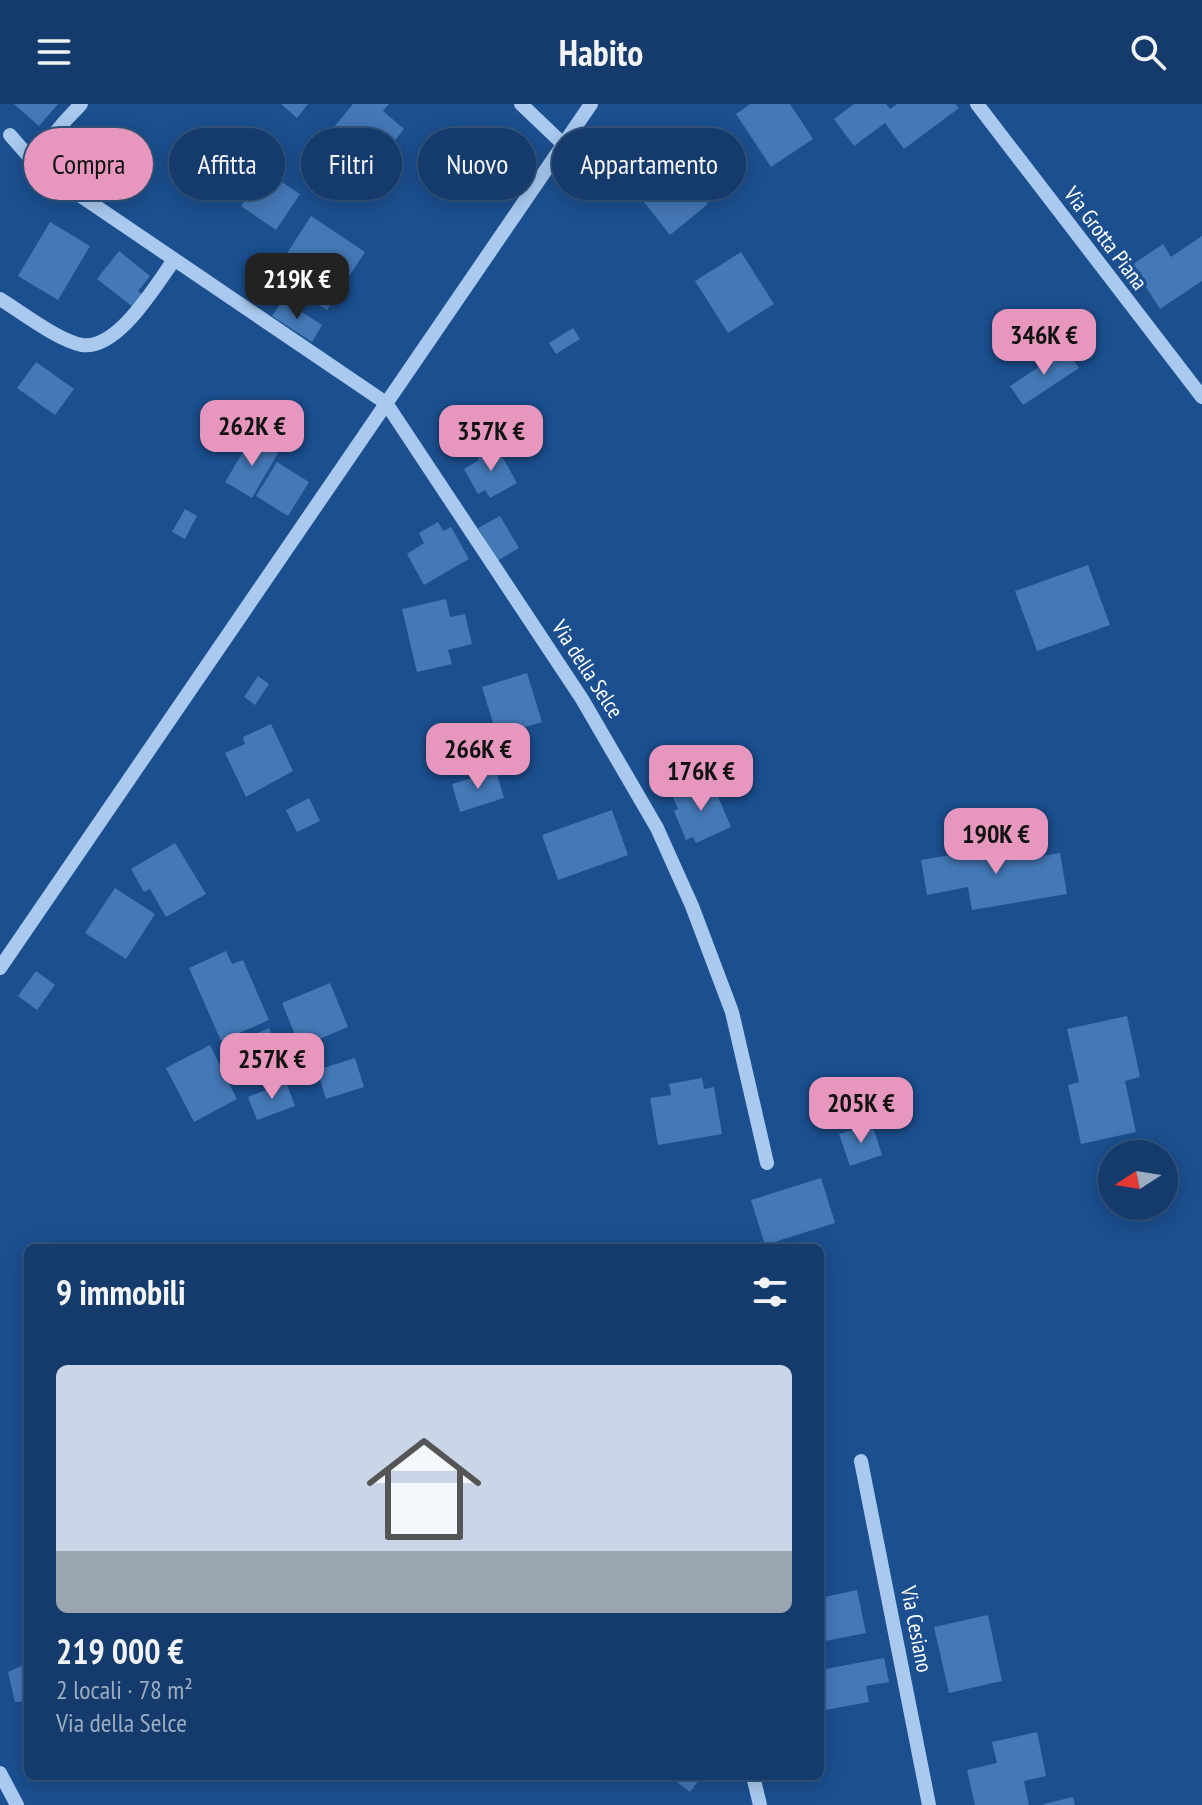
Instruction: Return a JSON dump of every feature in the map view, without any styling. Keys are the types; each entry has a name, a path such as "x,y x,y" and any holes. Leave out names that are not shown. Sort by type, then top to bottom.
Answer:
{"street":[{"path":"62,128 81,104"},
{"path":"521,104 552,134"},
{"path":"574,128 591,104"},
{"name":"Via Grotta Piana","path":"977,104 1202,397"},
{"path":"10,135 24,153"},
{"path":"0,968 552,160"},
{"path":"85,200 386,403"},
{"path":"0,299 74,343 98,343 119,332 174,260"},
{"name":"Via della Selce","path":"386,403 587,707 657,828 692,906 732,1012 767,1163"},
{"name":"Via Cesiano","path":"861,1461 929,1805"},
{"path":"0,1773 17,1805"},
{"path":"754,1780 760,1805"}],"building":[{"path":"14,104 58,104 39,126"},
{"path":"281,104 308,104 297,118"},
{"path":"353,104 389,104 383,111 404,129 402,132 402,128 333,128"},
{"path":"750,104 790,104 813,139 771,167 736,114"},
{"path":"854,104 886,104 890,109 897,104 955,104 959,108 904,149 885,123 854,146 834,119"},
{"path":"285,184 300,194 276,230 241,206 245,200 285,200"},
{"path":"642,200 705,200 708,204 670,235"},
{"path":"311,216 365,252 327,310 290,287 299,273 282,261"},
{"path":"50,222 90,246 58,300 18,276"},
{"path":"1202,236 1202,281 1160,309 1132,265 1163,244 1171,257"},
{"path":"119,251 150,276 138,291 143,295 133,307 97,279"},
{"path":"741,252 774,304 728,333 695,281"},
{"path":"283,300 322,325 312,342 272,316"},
{"path":"573,328 580,339 556,354 549,343"},
{"path":"1066,349 1079,368 1023,405 1010,386"},
{"path":"36,362 74,389 55,415 17,388"},
{"path":"252,437 278,453 252,498 225,482"},
{"path":"495,444 517,483 490,498 485,490 478,494 464,469 479,460 477,455"},
{"path":"277,462 309,482 288,516 256,496"},
{"path":"185,509 197,516 185,539 172,532"},
{"path":"500,516 519,548 497,561 478,528"},
{"path":"438,522 443,531 451,527 469,559 424,585 407,554 424,543 419,533"},
{"path":"1088,565 1110,625 1037,651 1015,591"},
{"path":"446,599 450,617 465,614 472,644 448,650 452,664 417,672 402,609"},
{"path":"527,673 542,722 497,736 482,687"},
{"path":"258,676 269,684 255,705 244,697"},
{"path":"271,724 293,771 246,797 225,753 245,744 243,737"},
{"path":"496,771 504,798 460,812 452,784"},
{"path":"711,780 731,827 696,843 693,837 686,840 674,811 678,809 673,797"},
{"path":"309,798 320,821 297,832 286,810"},
{"path":"612,810 628,855 558,880 542,835"},
{"path":"175,843 206,894 166,917 150,889 144,892 131,869"},
{"path":"1015,844 1017,860 1060,853 1067,894 972,910 968,887 927,895 921,860"},
{"path":"115,888 155,914 126,959 85,933"},
{"path":"226,951 232,964 243,960 269,1020 221,1041 189,968"},
{"path":"36,971 55,985 37,1010 18,996"},
{"path":"330,983 348,1027 300,1047 282,1003"},
{"path":"1127,1016 1140,1077 1125,1081 1136,1132 1081,1144 1068,1085 1079,1082 1067,1029"},
{"path":"269,1028 285,1065 244,1083 228,1046"},
{"path":"210,1045 237,1099 194,1122 166,1068"},
{"path":"355,1058 364,1087 326,1099 317,1070"},
{"path":"702,1078 704,1089 714,1087 722,1134 658,1145 650,1098 671,1095 669,1084"},
{"path":"286,1082 295,1106 257,1120 248,1097"},
{"path":"872,1124 882,1155 850,1166 839,1134"},
{"path":"821,1178 835,1223 765,1244 751,1200"},
{"path":"857,1590 866,1633 824,1641 824,1597"},
{"path":"988,1615 1002,1681 949,1693 934,1627"},
{"path":"884,1658 889,1682 866,1686 869,1702 824,1710 824,1669"},
{"path":"24,1665 24,1701 15,1702 8,1672"},
{"path":"1037,1732 1046,1776 1024,1781 1029,1805 975,1805 967,1770 997,1763 992,1742"},
{"path":"674,1780 699,1780 690,1792"},
{"path":"1073,1797 1075,1805 1044,1805 1044,1804"}]}
